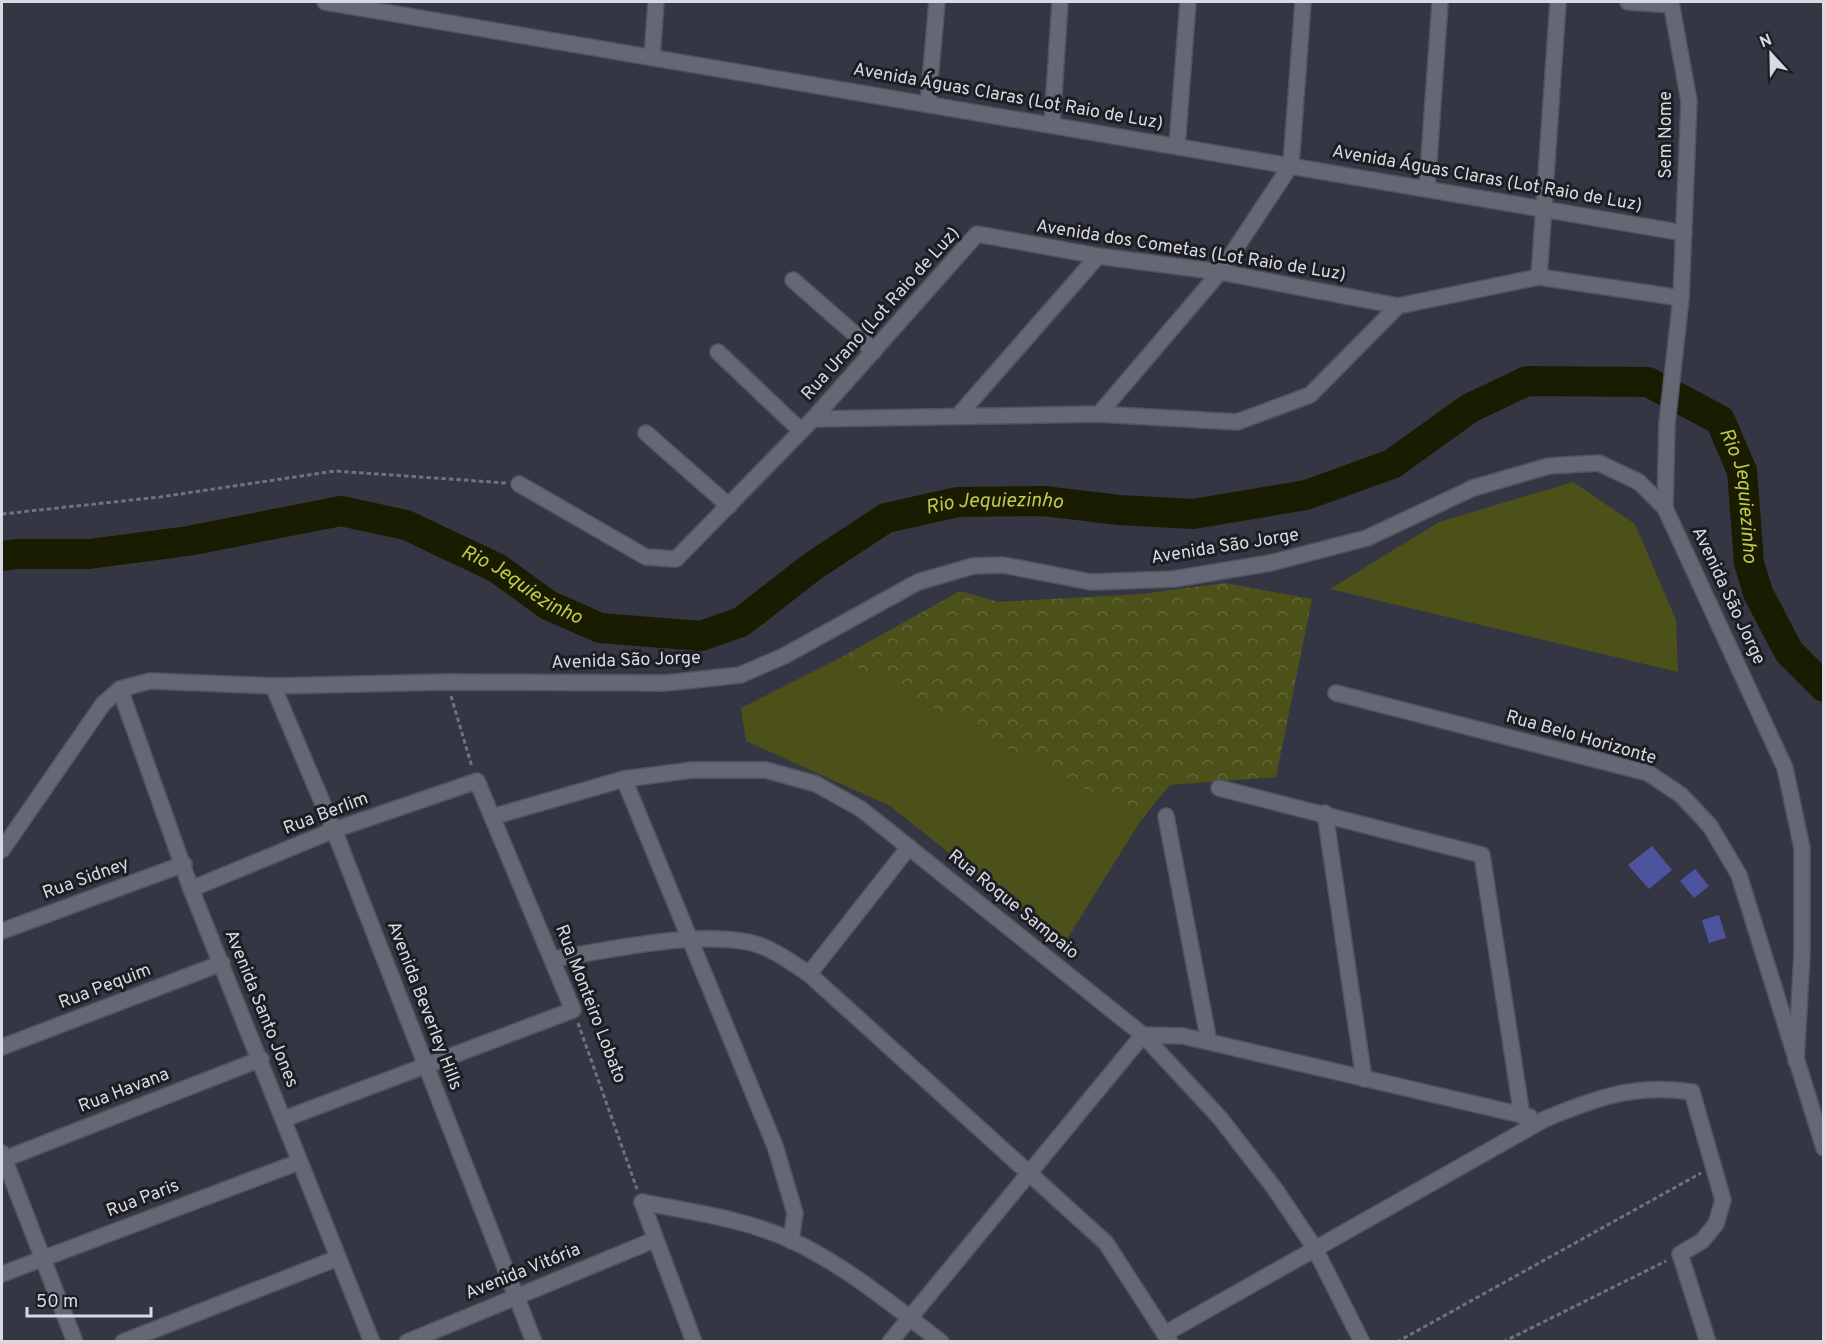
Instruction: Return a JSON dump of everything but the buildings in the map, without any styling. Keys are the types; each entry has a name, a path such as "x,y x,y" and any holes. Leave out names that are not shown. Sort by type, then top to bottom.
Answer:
{"street":[{"name":"Avenida Águas Claras (Lot Raio de Luz)","path":"325,2 371,5 652,57 1684,233"},
{"path":"652,57 656,2"},
{"path":"928,104 937,2"},
{"path":"1052,125 1060,2"},
{"path":"1177,146 1188,2"},
{"path":"1099,414 1220,272 1291,165 1303,2"},
{"path":"1427,188 1440,2"},
{"path":"1539,277 1558,2"},
{"path":"1628,2 1671,3"},
{"name":"Sem Nome","path":"1665,508 1667,423 1681,298 1689,101 1671,3"},
{"name":"Avenida dos Cometas (Lot Raio de Luz)","path":"977,234 1098,256 1220,272 1398,306"},
{"name":"Rua Urano (Lot Raio de Luz)","path":"519,484 646,557 676,559 813,419 977,234"},
{"path":"958,416 1098,256"},
{"path":"813,419 1099,414 1238,422 1310,395 1398,306 1539,277 1681,298"},
{"path":"793,280 874,351"},
{"path":"718,352 801,431"},
{"path":"645,434 729,506"},
{"name":"Avenida São Jorge","path":"2,850 80,733 103,704 120,689 150,681 273,686 447,682 666,683 740,675 784,656 918,582 973,566 1003,565 1091,582 1174,579 1270,563 1366,538 1473,488 1549,466 1599,463 1639,482 1665,508 1785,768 1802,848 1802,955 1796,1061"},
{"name":"Avenida Beverley Hills","path":"273,686 334,830 534,1341"},
{"name":"Avenida Santo Jones","path":"120,689 191,889 372,1341"},
{"name":"Rua Belo Horizonte","path":"1336,693 1648,773 1681,795 1710,826 1739,875 1824,1148"},
{"name":"Rua Roque Sampaio","path":"492,817 624,779 692,770 766,770 816,784 861,809 1143,1035 1220,1118 1275,1189 1314,1247 1362,1341"},
{"path":"624,779 692,939 789,1188 795,1213 791,1240"},
{"name":"Rua Monteiro Lobato","path":"477,781 573,1010"},
{"name":"Rua Berlim","path":"191,889 334,830 477,781"},
{"path":"1219,788 1325,813 1482,855 1522,1116"},
{"path":"1325,813 1364,1079"},
{"path":"1166,816 1209,1042"},
{"path":"809,974 909,847"},
{"name":"Rua Sidney","path":"2,931 184,864"},
{"path":"552,959 692,939 750,942 781,956 809,974 1106,1243 1168,1337 1314,1247 1545,1119 1596,1098 1638,1089 1669,1088 1692,1092 1723,1200 1716,1224 1702,1241 1680,1254 1708,1341"},
{"name":"Rua Pequim","path":"2,1047 222,963"},
{"path":"284,1119 573,1010"},
{"path":"890,1341 1031,1174 1143,1035 1183,1036 1522,1116 1545,1119"},
{"name":"Rua Havana","path":"2,1157 261,1059"},
{"path":"2,1157 75,1341"},
{"name":"Rua Paris","path":"2,1274 299,1162"},
{"path":"694,1341 654,1240 642,1202 718,1218 791,1240 850,1273 940,1341"},
{"name":"Avenida Vitória","path":"407,1341 654,1240"},
{"path":"123,1341 338,1258"}],"path":[{"path":"2,514 160,497 335,471 519,484"},
{"path":"447,682 477,781"},
{"name":"Rua Monteiro Lobato","path":"573,1010 642,1202"},
{"path":"1397,1341 1713,1166"},
{"path":"1503,1341 1680,1254"}],"green space":[{"path":"1573,482 1635,524 1676,620 1678,672 1330,589 1439,522"},
{"path":"1225,583 1312,599 1276,777 1170,785 1141,820 840,658 960,591 998,602 1141,594"},
{"path":"840,658 1141,820 1064,944 890,806 746,741 741,708"}],"waterway":[{"name":"Rio Jequiezinho","path":"2,556 89,554 188,541 341,511 406,525 497,568 548,605 600,628 701,636 741,622 813,566 886,518 958,502 1044,501 1119,510 1193,514 1306,495 1392,464 1470,408 1527,381 1648,382 1720,420 1742,471 1749,563 1758,593 1789,652 1824,687"}]}
